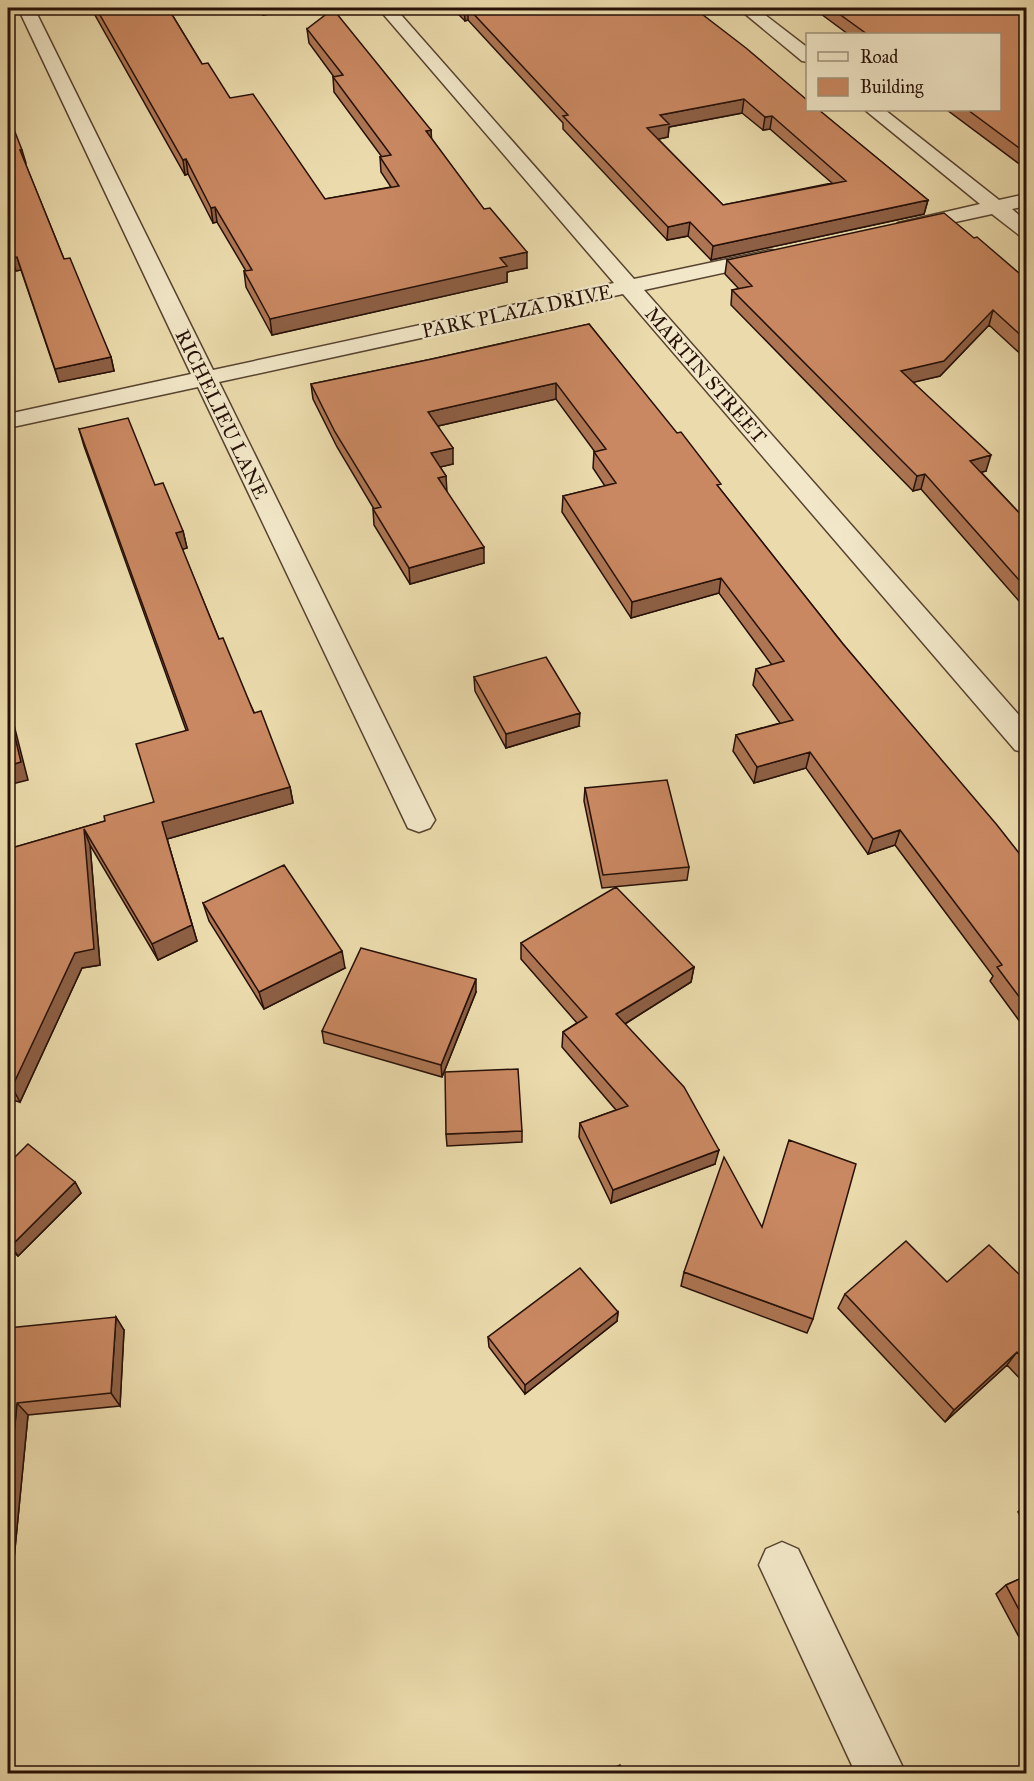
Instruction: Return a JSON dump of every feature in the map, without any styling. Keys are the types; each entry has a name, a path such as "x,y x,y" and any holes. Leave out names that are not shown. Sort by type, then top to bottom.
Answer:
{"street":[{"name":"RICHELIEU LANE","path":"26,8 419,820"},
{"name":"MARTIN STREET","path":"386,8 1026,742"},
{"path":"746,8 806,56"},
{"path":"875,111 1026,231"},
{"path":"881,232 1026,200"},
{"name":"PARK PLAZA DRIVE","path":"8,421 789,252"},
{"path":"782,1565 882,1773"}],"building":[{"path":"96,8 168,8 202,64 208,63 230,98 253,94 325,199 399,186 380,157 391,155 333,77 343,75 307,29 333,9 431,130 426,131 484,209 490,208 527,252 500,258 507,266 270,319 244,271 252,270 215,207 211,208 186,159 183,160"},
{"path":"468,8 694,8 806,99 806,111 820,111 928,200 713,246 690,222 668,227 563,116 568,115","holes":["744,99 765,117 772,116 846,181 723,205 647,128 669,124 660,115"]},
{"path":"831,8 1026,8 1026,153 969,111 1001,111 1001,33 866,33"},
{"path":"8,114 64,259 70,258 111,357 55,369 17,257 12,258 8,246"},
{"path":"944,213 974,238 977,237 1026,279 1026,340 993,310 944,361 901,371 991,455 970,461 1026,519 1026,588 925,474 917,476 732,290 752,286 727,260"},
{"path":"589,324 677,433 681,432 721,484 717,485 843,644 1026,862 1026,1006 997,967 1002,965 900,830 873,839 810,752 757,767 736,735 793,720 756,669 784,661 721,578 632,602 563,496 616,483 594,452 606,449 556,383 428,412 453,448 431,453 446,476 438,478 484,547 409,568 373,509 381,507 335,432 311,384"},
{"path":"128,418 155,485 163,483 183,531 176,533 219,639 223,638 254,713 261,711 290,787 162,822 192,925 152,944 84,829 94,949 75,953 12,1087 8,1086 8,849 105,821 104,816 154,802 136,744 188,730 79,429"},
{"path":"546,657 580,713 506,734 474,677"},
{"path":"8,708 21,762 8,766"},
{"path":"667,780 689,867 603,875 585,788"},
{"path":"284,865 342,951 259,992 203,903"},
{"path":"616,887 694,967 616,1014 684,1087 719,1150 613,1190 580,1123 628,1106 563,1032 587,1017 521,943"},
{"path":"361,948 476,979 441,1065 322,1031"},
{"path":"518,1069 522,1131 446,1134 445,1072"},
{"path":"789,1140 856,1164 813,1319 684,1272 724,1157 762,1227"},
{"path":"28,1144 75,1182 11,1246 8,1243 8,1164"},
{"path":"906,1241 947,1282 989,1245 1026,1281 1026,1362 1017,1352 954,1410 845,1294"},
{"path":"580,1268 618,1312 525,1385 488,1337"},
{"path":"116,1317 111,1393 17,1403 8,1499 8,1328"},
{"path":"1026,1576 1026,1623 1006,1585"},
{"path":"620,1765 624,1773 603,1773"}]}
